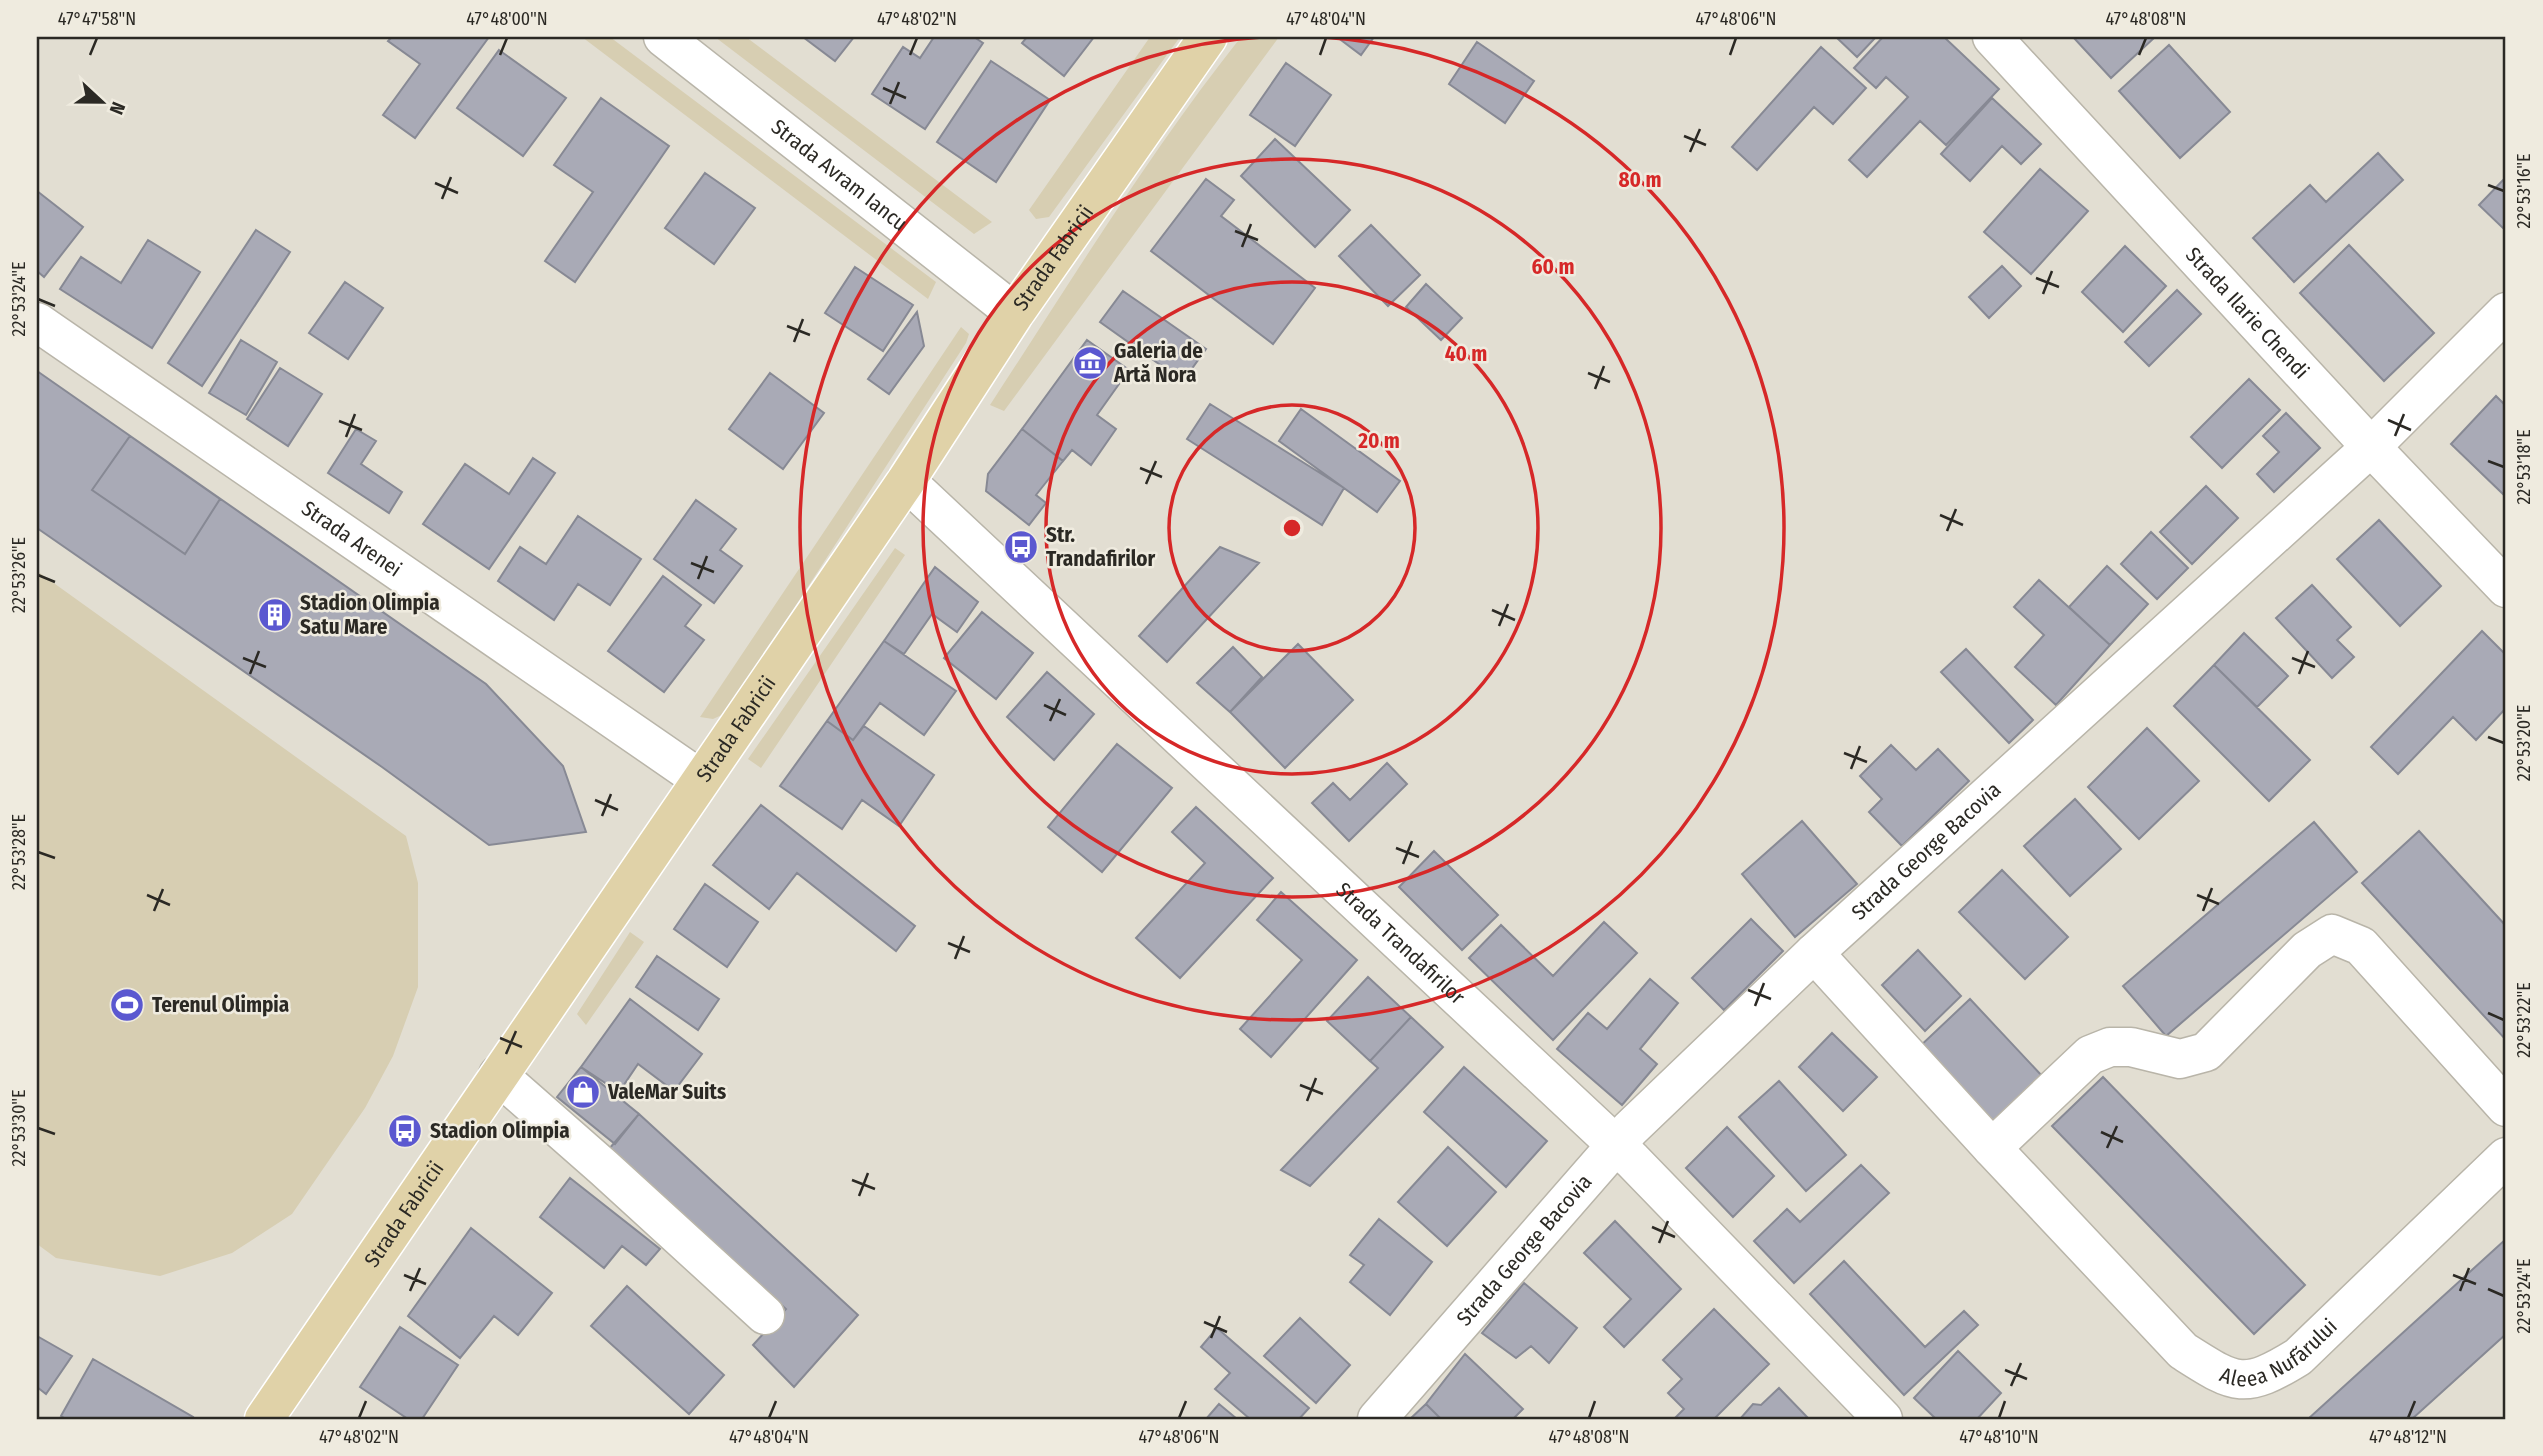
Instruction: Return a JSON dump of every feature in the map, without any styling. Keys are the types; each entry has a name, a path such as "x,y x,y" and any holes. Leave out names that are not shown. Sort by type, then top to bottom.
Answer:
{"main road":[{"name":"Strada Fabricii","path":"264,1419 906,481 1015,313 1208,37"}],"street":[{"name":"Strada Avram Iancu","path":"663,37 1015,313"},
{"name":"Strada Ilarie Chendi","path":"1992,37 2371,447 2506,588"},
{"name":"Strada George Bacovia","path":"1377,1419 1615,1144 1814,953 2371,447 2506,312"},
{"name":"Strada Arenei","path":"37,322 700,779"},
{"name":"Strada Trandafirilor","path":"906,481 1615,1144 1883,1419"},
{"path":"1992,1148 2090,1055 2110,1047 2131,1047 2180,1059 2206,1052 2306,950 2332,934 2361,946 2506,1107"},
{"name":"Aleea Nufărului","path":"1814,953 2183,1352 2214,1371 2238,1381 2269,1374 2298,1357 2506,1157"},
{"path":"498,1075 765,1315"}],"shaded area":[{"path":"582,37 610,37 936,282 928,299"},
{"path":"715,37 746,37 992,222 974,234"},
{"path":"1150,37 1180,37 1049,217 1036,219 1029,210"},
{"path":"1241,37 1279,37 1004,411 990,405 1174,126"},
{"path":"961,327 969,334 966,343 726,713 713,719 700,717"},
{"path":"895,548 905,555 761,768 748,759"},
{"path":"37,571 406,836 418,883 418,987 393,1056 365,1108 292,1214 232,1253 160,1276 56,1258 37,1244"},
{"path":"630,932 644,942 586,1025 577,1014"}],"building":[{"path":"392,37 489,37 415,138 383,115 420,64 388,41"},
{"path":"803,37 854,37 835,61"},
{"path":"934,37 974,37 983,43 925,129 872,94 903,47 920,58"},
{"path":"1027,37 1094,37 1064,76 1022,43"},
{"path":"1337,37 1374,37 1361,55"},
{"path":"1836,37 1876,37 1857,57"},
{"path":"1883,37 1944,37 1999,89 1946,145 1920,121 1867,177 1849,160 1908,97 1886,77 1876,88 1854,68"},
{"path":"2073,37 2155,37 2111,78"},
{"path":"1477,42 1534,81 1505,123 1449,84"},
{"path":"2169,45 2230,112 2180,158 2119,91"},
{"path":"1821,47 1866,88 1833,124 1814,107 1757,170 1732,147"},
{"path":"499,50 566,98 523,156 457,108"},
{"path":"991,61 1050,100 996,182 937,142"},
{"path":"1286,63 1331,95 1295,146 1250,115"},
{"path":"601,98 669,146 575,282 545,261 593,192 554,165"},
{"path":"1992,98 2041,144 2021,164 2002,146 1970,181 1941,154"},
{"path":"1275,139 1350,210 1315,247 1241,176"},
{"path":"2378,153 2403,180 2294,282 2253,238 2310,185 2326,202"},
{"path":"2040,169 2088,211 2031,274 1984,232"},
{"path":"705,173 755,208 714,264 665,228"},
{"path":"2506,177 2506,231 2479,205"},
{"path":"1206,179 1234,200 1221,216 1315,288 1273,344 1151,251"},
{"path":"37,191 83,227 44,277 37,271"},
{"path":"1371,225 1420,275 1388,306 1339,256"},
{"path":"256,230 290,252 202,386 168,363"},
{"path":"148,240 200,272 152,348 60,289 81,257 121,283"},
{"path":"2349,245 2434,333 2384,381 2300,293"},
{"path":"2125,246 2166,286 2123,332 2082,292"},
{"path":"2002,266 2021,286 1989,318 1969,297"},
{"path":"855,267 913,305 883,351 825,313"},
{"path":"345,282 383,308 348,359 309,333"},
{"path":"1426,284 1462,318 1441,340 1406,307"},
{"path":"2177,290 2201,314 2149,366 2125,342"},
{"path":"1123,291 1206,349 1183,381 1100,322"},
{"path":"917,312 924,346 889,394 868,379"},
{"path":"241,340 277,362 246,415 209,393"},
{"path":"1087,340 1129,370 1097,415 1116,429 1091,465 1072,450 1063,461 1022,429"},
{"path":"280,368 322,394 288,446 247,419"},
{"name":"Stadion Olimpia Satu Mare","path":"37,371 486,684 563,766 586,832 489,845 382,767 37,528"},
{"path":"770,373 824,413 783,469 729,429"},
{"path":"2249,379 2280,410 2222,468 2191,437"},
{"path":"2496,396 2506,406 2506,491 2503,494 2451,444"},
{"path":"1210,404 1344,488 1322,525 1187,439"},
{"path":"1301,409 1400,481 1377,512 1279,441"},
{"path":"2286,413 2320,448 2274,492 2257,474 2279,452 2263,436"},
{"path":"356,429 376,441 361,464 402,492 389,513 328,473"},
{"path":"1022,429 1063,461 1036,495 1046,503 1029,525 986,491 988,474"},
{"path":"130,436 220,499 185,554 92,490"},
{"path":"533,458 555,473 489,569 423,524 465,464 509,494"},
{"path":"2206,486 2238,518 2192,564 2160,532"},
{"path":"696,500 736,529 720,550 742,566 714,603 654,559"},
{"path":"578,516 641,559 610,605 578,584 554,620 498,581 520,547 546,564"},
{"path":"2379,520 2441,586 2400,626 2337,559"},
{"path":"2151,532 2188,568 2157,599 2121,564"},
{"path":"1220,547 1259,563 1167,662 1139,636"},
{"path":"2107,566 2148,604 2110,645 2069,607"},
{"path":"935,567 978,602 957,632 932,614 904,654 884,641"},
{"path":"663,576 701,605 685,626 704,640 664,692 608,651"},
{"path":"2039,580 2110,645 2056,705 2015,667 2044,635 2014,607"},
{"path":"2312,585 2351,627 2337,640 2354,657 2332,678 2276,618"},
{"path":"982,612 1033,653 996,699 944,658"},
{"path":"2482,631 2506,655 2506,708 2476,740 2453,717 2398,774 2371,747"},
{"path":"2244,633 2288,676 2257,707 2214,665"},
{"path":"884,641 956,691 924,735 880,703 853,740 827,721"},
{"path":"1298,644 1353,700 1285,768 1230,712"},
{"path":"1233,647 1262,677 1230,712 1197,683"},
{"path":"1966,649 2033,720 2009,743 1941,672"},
{"path":"2214,665 2310,760 2269,801 2174,706"},
{"path":"1047,672 1094,714 1054,760 1007,717"},
{"path":"827,721 853,740 864,726 934,775 899,826 862,800 842,829 780,786"},
{"path":"2147,728 2199,781 2139,839 2088,787"},
{"path":"1117,744 1172,788 1102,872 1048,827"},
{"path":"1891,745 1916,770 1938,749 1969,781 1902,846 1869,812 1882,799 1860,776"},
{"path":"1387,763 1407,784 1349,841 1312,803 1333,783 1350,800"},
{"path":"2075,799 2121,849 2070,896 2024,846"},
{"path":"761,805 915,926 896,951 797,873 769,909 713,865"},
{"path":"1196,807 1273,878 1180,978 1136,938 1205,863 1172,832"},
{"path":"1802,821 1857,884 1795,937 1742,874"},
{"path":"2314,822 2357,872 2166,1036 2123,986"},
{"path":"2419,831 2506,926 2506,1040 2362,883"},
{"path":"1434,851 1498,915 1462,950 1399,887"},
{"path":"2002,870 2068,937 2025,979 1959,912"},
{"path":"705,884 758,922 727,967 674,929"},
{"path":"1281,892 1357,960 1271,1057 1240,1029 1302,960 1257,920"},
{"path":"1751,919 1783,951 1724,1010 1692,978"},
{"path":"1604,922 1637,953 1553,1040 1469,958 1501,925 1553,976"},
{"path":"1918,950 1961,996 1925,1031 1882,985"},
{"path":"657,956 719,999 698,1030 636,987"},
{"path":"1368,977 1411,1017 1370,1061 1327,1021"},
{"path":"1650,979 1678,1003 1640,1049 1657,1064 1622,1105 1557,1049 1588,1013 1607,1029"},
{"path":"630,999 702,1054 674,1091 638,1064 619,1092 581,1067"},
{"path":"1970,999 2043,1077 1990,1127 1917,1049"},
{"path":"1411,1017 1443,1047 1310,1186 1281,1170 1378,1068 1370,1061"},
{"path":"1832,1033 1877,1077 1843,1111 1799,1067"},
{"path":"581,1067 639,1114 615,1144 557,1097"},
{"path":"1464,1067 1547,1141 1506,1187 1424,1112"},
{"path":"2103,1077 2305,1285 2254,1334 2052,1126"},
{"path":"1779,1081 1846,1155 1806,1191 1739,1117"},
{"path":"639,1114 858,1315 794,1387 753,1345 786,1309 609,1149"},
{"path":"1727,1127 1774,1176 1733,1217 1686,1168"},
{"path":"1448,1147 1496,1192 1447,1246 1398,1202"},
{"path":"1861,1165 1889,1193 1794,1283 1754,1241 1787,1209 1800,1222"},
{"path":"570,1178 660,1249 646,1265 622,1246 604,1268 540,1217"},
{"path":"1379,1219 1432,1262 1390,1315 1350,1282 1364,1265 1350,1255"},
{"path":"1615,1221 1681,1289 1624,1347 1604,1327 1631,1299 1584,1253"},
{"path":"471,1228 552,1293 518,1335 494,1316 460,1358 408,1316"},
{"path":"2506,1239 2506,1334 2412,1419 2308,1419"},
{"path":"1844,1261 1925,1347 1964,1311 1978,1325 1904,1395 1810,1294"},
{"path":"1524,1283 1577,1328 1549,1363 1531,1346 1516,1358 1482,1333"},
{"path":"627,1286 724,1375 689,1414 591,1326"},
{"path":"1714,1309 1769,1364 1714,1419 1674,1419 1684,1409 1668,1393 1682,1379 1663,1360"},
{"path":"1300,1318 1350,1365 1316,1403 1264,1356"},
{"path":"400,1327 458,1365 422,1419 408,1419 360,1387"},
{"path":"1217,1328 1309,1408 1299,1419 1250,1419 1215,1389 1230,1373 1201,1347"},
{"path":"37,1336 72,1356 46,1394 37,1387"},
{"path":"1958,1351 2001,1393 1977,1419 1936,1419 1914,1398"},
{"path":"1465,1354 1523,1409 1513,1419 1441,1419 1426,1404"},
{"path":"93,1359 193,1417 192,1419 66,1419 61,1416"},
{"path":"1779,1388 1809,1419 1740,1419 1753,1404 1761,1405"},
{"path":"1219,1404 1237,1419 1206,1419"},
{"path":"1426,1404 1441,1419 1410,1419"}],"place":[{"name":"Galeria de Artă Nora","path":"1090,363"},
{"name":"Str. Trandafirilor","path":"1021,547"},
{"name":"Stadion Olimpia Satu Mare","path":"275,615"},
{"name":"Terenul Olimpia","path":"127,1005"},
{"name":"ValeMar Suits","path":"583,1092"},
{"name":"Stadion Olimpia","path":"405,1131"}]}
